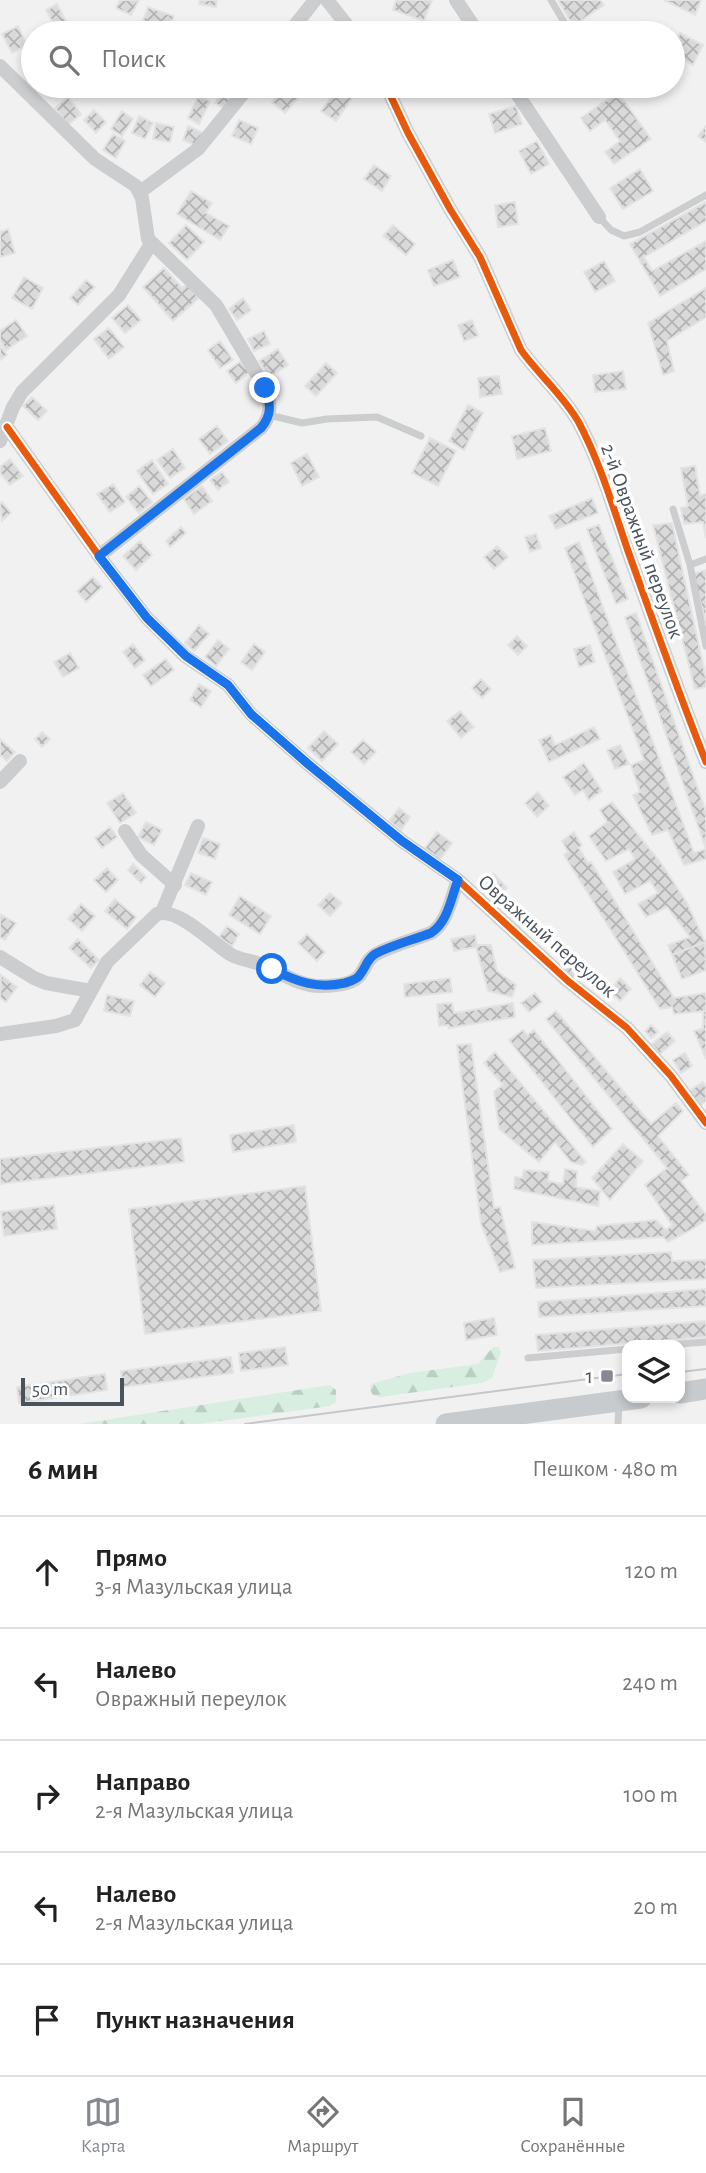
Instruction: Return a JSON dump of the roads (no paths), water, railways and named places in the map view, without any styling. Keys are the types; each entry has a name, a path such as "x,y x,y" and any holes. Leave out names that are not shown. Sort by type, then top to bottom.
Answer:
{"main road":[{"path":"685,1392 706,1389"},
{"path":"446,1424 622,1400"}],"street":[{"path":"298,21 315,0"},
{"path":"327,0 344,21"},
{"path":"456,0 470,21"},
{"path":"0,66 21,87"},
{"path":"33,98 95,159 136,186 142,198 146,234 151,244 216,305 270,400 269,415 261,428 99,556"},
{"path":"139,192 198,149 239,98"},
{"name":"2-й Овражный переулок","path":"392,98 426,165 480,257 522,350 566,401 594,454 678,692 706,762"},
{"path":"520,98 598,217"},
{"path":"0,441 22,392 119,295 151,244"},
{"name":"Овражный переулок","path":"7,426 99,556 147,618 186,656 228,685 251,714 308,764 402,841 458,880 568,981 627,1028 671,1076 706,1123"},
{"path":"0,782 20,761"},
{"path":"162,912 198,826"},
{"path":"125,831 141,855 175,886"},
{"path":"0,1034 56,1026 75,1020 113,953 162,912 176,915 237,958 262,964 307,985 334,985 354,980 377,953 438,929 458,880"},
{"path":"0,957 46,983 91,991"}],"lane":[{"path":"551,0 563,21"},
{"path":"598,217 611,230 624,236 640,232 706,195"},
{"path":"269,415 302,423 377,417 421,436"},
{"path":"673,509 690,565 706,646"},
{"path":"690,565 706,559"},
{"path":"685,1344 706,1342"},
{"path":"528,1358 622,1349"},
{"path":"618,1424 628,1403"}],"tram line":[{"path":"685,1371 706,1369"},
{"path":"245,1424 622,1375"}],"place":[{"name":"1","path":"607,1376"}]}
